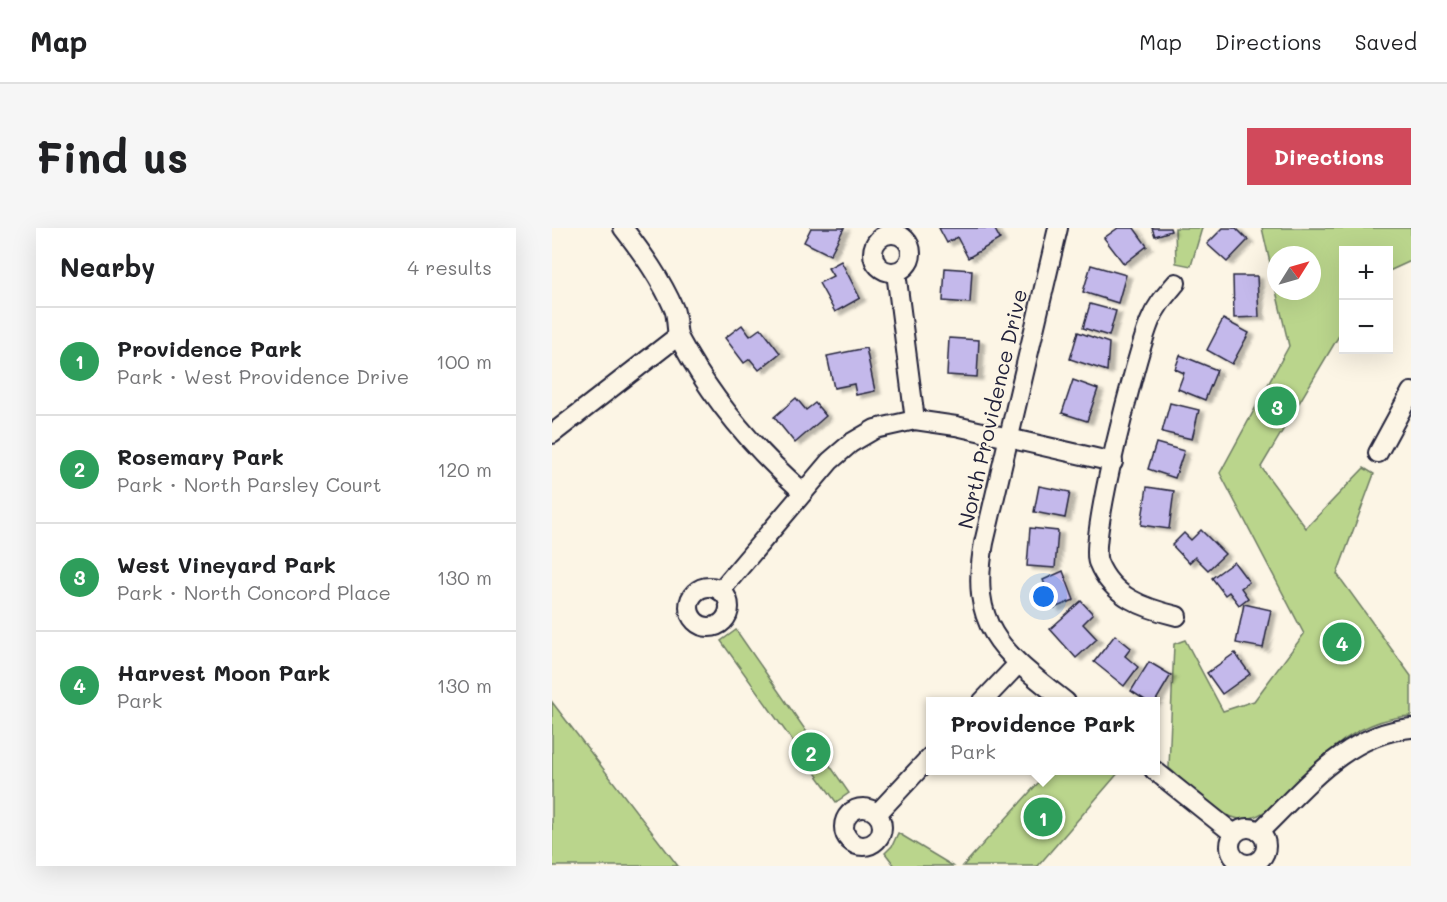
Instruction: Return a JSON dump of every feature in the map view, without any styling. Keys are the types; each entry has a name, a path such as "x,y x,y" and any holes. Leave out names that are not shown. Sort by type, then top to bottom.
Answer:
{"street":[{"path":"623,228 656,271 676,313 678,336 723,407 760,452 803,492"},
{"name":"North Providence Drive","path":"1058,228 980,563 981,602 991,629 1018,664 1060,697"},
{"path":"896,272 915,420"},
{"path":"1176,283 1159,303 1150,321 1100,517 1097,560 1114,587 1129,600 1146,608 1177,616"},
{"path":"552,434 678,336"},
{"path":"1378,453 1411,392"},
{"path":"720,591 830,461 851,442 876,429 915,420 1009,438 1113,462"},
{"path":"987,697 1018,664"},
{"path":"1260,832 1335,757 1351,747 1398,729 1411,728"},
{"path":"877,814 926,761"},
{"path":"1159,775 1234,834"},
{"path":"1249,828 1260,832 1269,861 1249,864 1230,862 1230,843 1234,834 1249,828"}],"green space":[{"path":"1175,228 1202,228 1191,266 1176,263"},
{"path":"1262,228 1411,228 1411,261 1393,269 1393,246 1339,246 1339,336 1261,467 1306,528 1364,468 1374,474 1337,574 1411,676 1411,716 1381,721 1353,734 1336,746 1277,803 1251,818 1239,819 1211,805 1169,768 1174,644 1185,640 1223,711 1254,701 1304,634 1220,473 1289,346 1278,300 1321,300 1321,246 1267,246 1267,250"},
{"path":"736,630 849,793 836,802 721,641"},
{"path":"552,702 678,866 552,866"},
{"path":"1045,775 1117,775 1038,866 963,866"},
{"path":"898,833 953,866 895,866 885,853 892,846"}],"building":[{"path":"811,228 844,228 830,255 804,242"},
{"path":"939,228 994,228 1000,239 968,258 957,237 947,243"},
{"path":"1118,228 1134,228 1147,246 1124,264 1104,238"},
{"path":"1152,228 1170,228 1171,231 1155,236"},
{"path":"1223,228 1236,228 1248,240 1227,262 1207,244"},
{"path":"841,261 860,298 835,312 819,283 833,276 828,268"},
{"path":"1091,265 1126,275 1118,303 1083,292"},
{"path":"945,268 972,270 970,303 943,301"},
{"path":"1233,276 1257,276 1259,317 1234,318"},
{"path":"1090,304 1116,311 1109,336 1083,328"},
{"path":"1223,319 1249,333 1232,364 1207,350"},
{"path":"742,325 750,336 761,328 780,353 759,370 750,359 744,363 725,338"},
{"path":"1078,332 1109,343 1107,371 1070,359"},
{"path":"949,338 979,340 977,377 947,375"},
{"path":"866,348 875,391 856,395 854,384 834,388 827,356"},
{"path":"1180,355 1217,370 1205,400 1178,389 1184,373 1175,369"},
{"path":"1073,380 1098,389 1087,421 1062,413"},
{"path":"796,398 806,410 815,403 826,416 795,443 774,417"},
{"path":"1170,403 1199,410 1192,439 1162,432"},
{"path":"1156,443 1184,451 1175,478 1148,469"},
{"path":"1039,486 1070,492 1065,518 1034,512"},
{"path":"1147,487 1174,491 1169,529 1141,525"},
{"path":"1030,528 1058,531 1055,568 1027,566"},
{"path":"1201,530 1225,554 1208,570 1195,557 1189,563 1172,545 1184,533 1191,540"},
{"path":"1234,562 1249,582 1241,588 1248,598 1239,605 1229,592 1225,595 1212,578"},
{"path":"1063,571 1074,600 1054,608 1043,580"},
{"path":"1081,601 1093,614 1083,624 1097,639 1076,658 1050,629"},
{"path":"1244,604 1271,610 1263,648 1236,643"},
{"path":"1115,635 1131,648 1125,656 1138,667 1124,686 1094,662"},
{"path":"1235,653 1250,674 1222,694 1207,673"},
{"path":"1149,662 1171,675 1158,697 1140,697 1131,691"}],"place":[{"name":"West Vineyard Park","path":"1277,406"},
{"name":"Harvest Moon Park","path":"1342,642"},
{"name":"Rosemary Park","path":"811,752"},
{"name":"Providence Park","path":"1043,817"}]}
